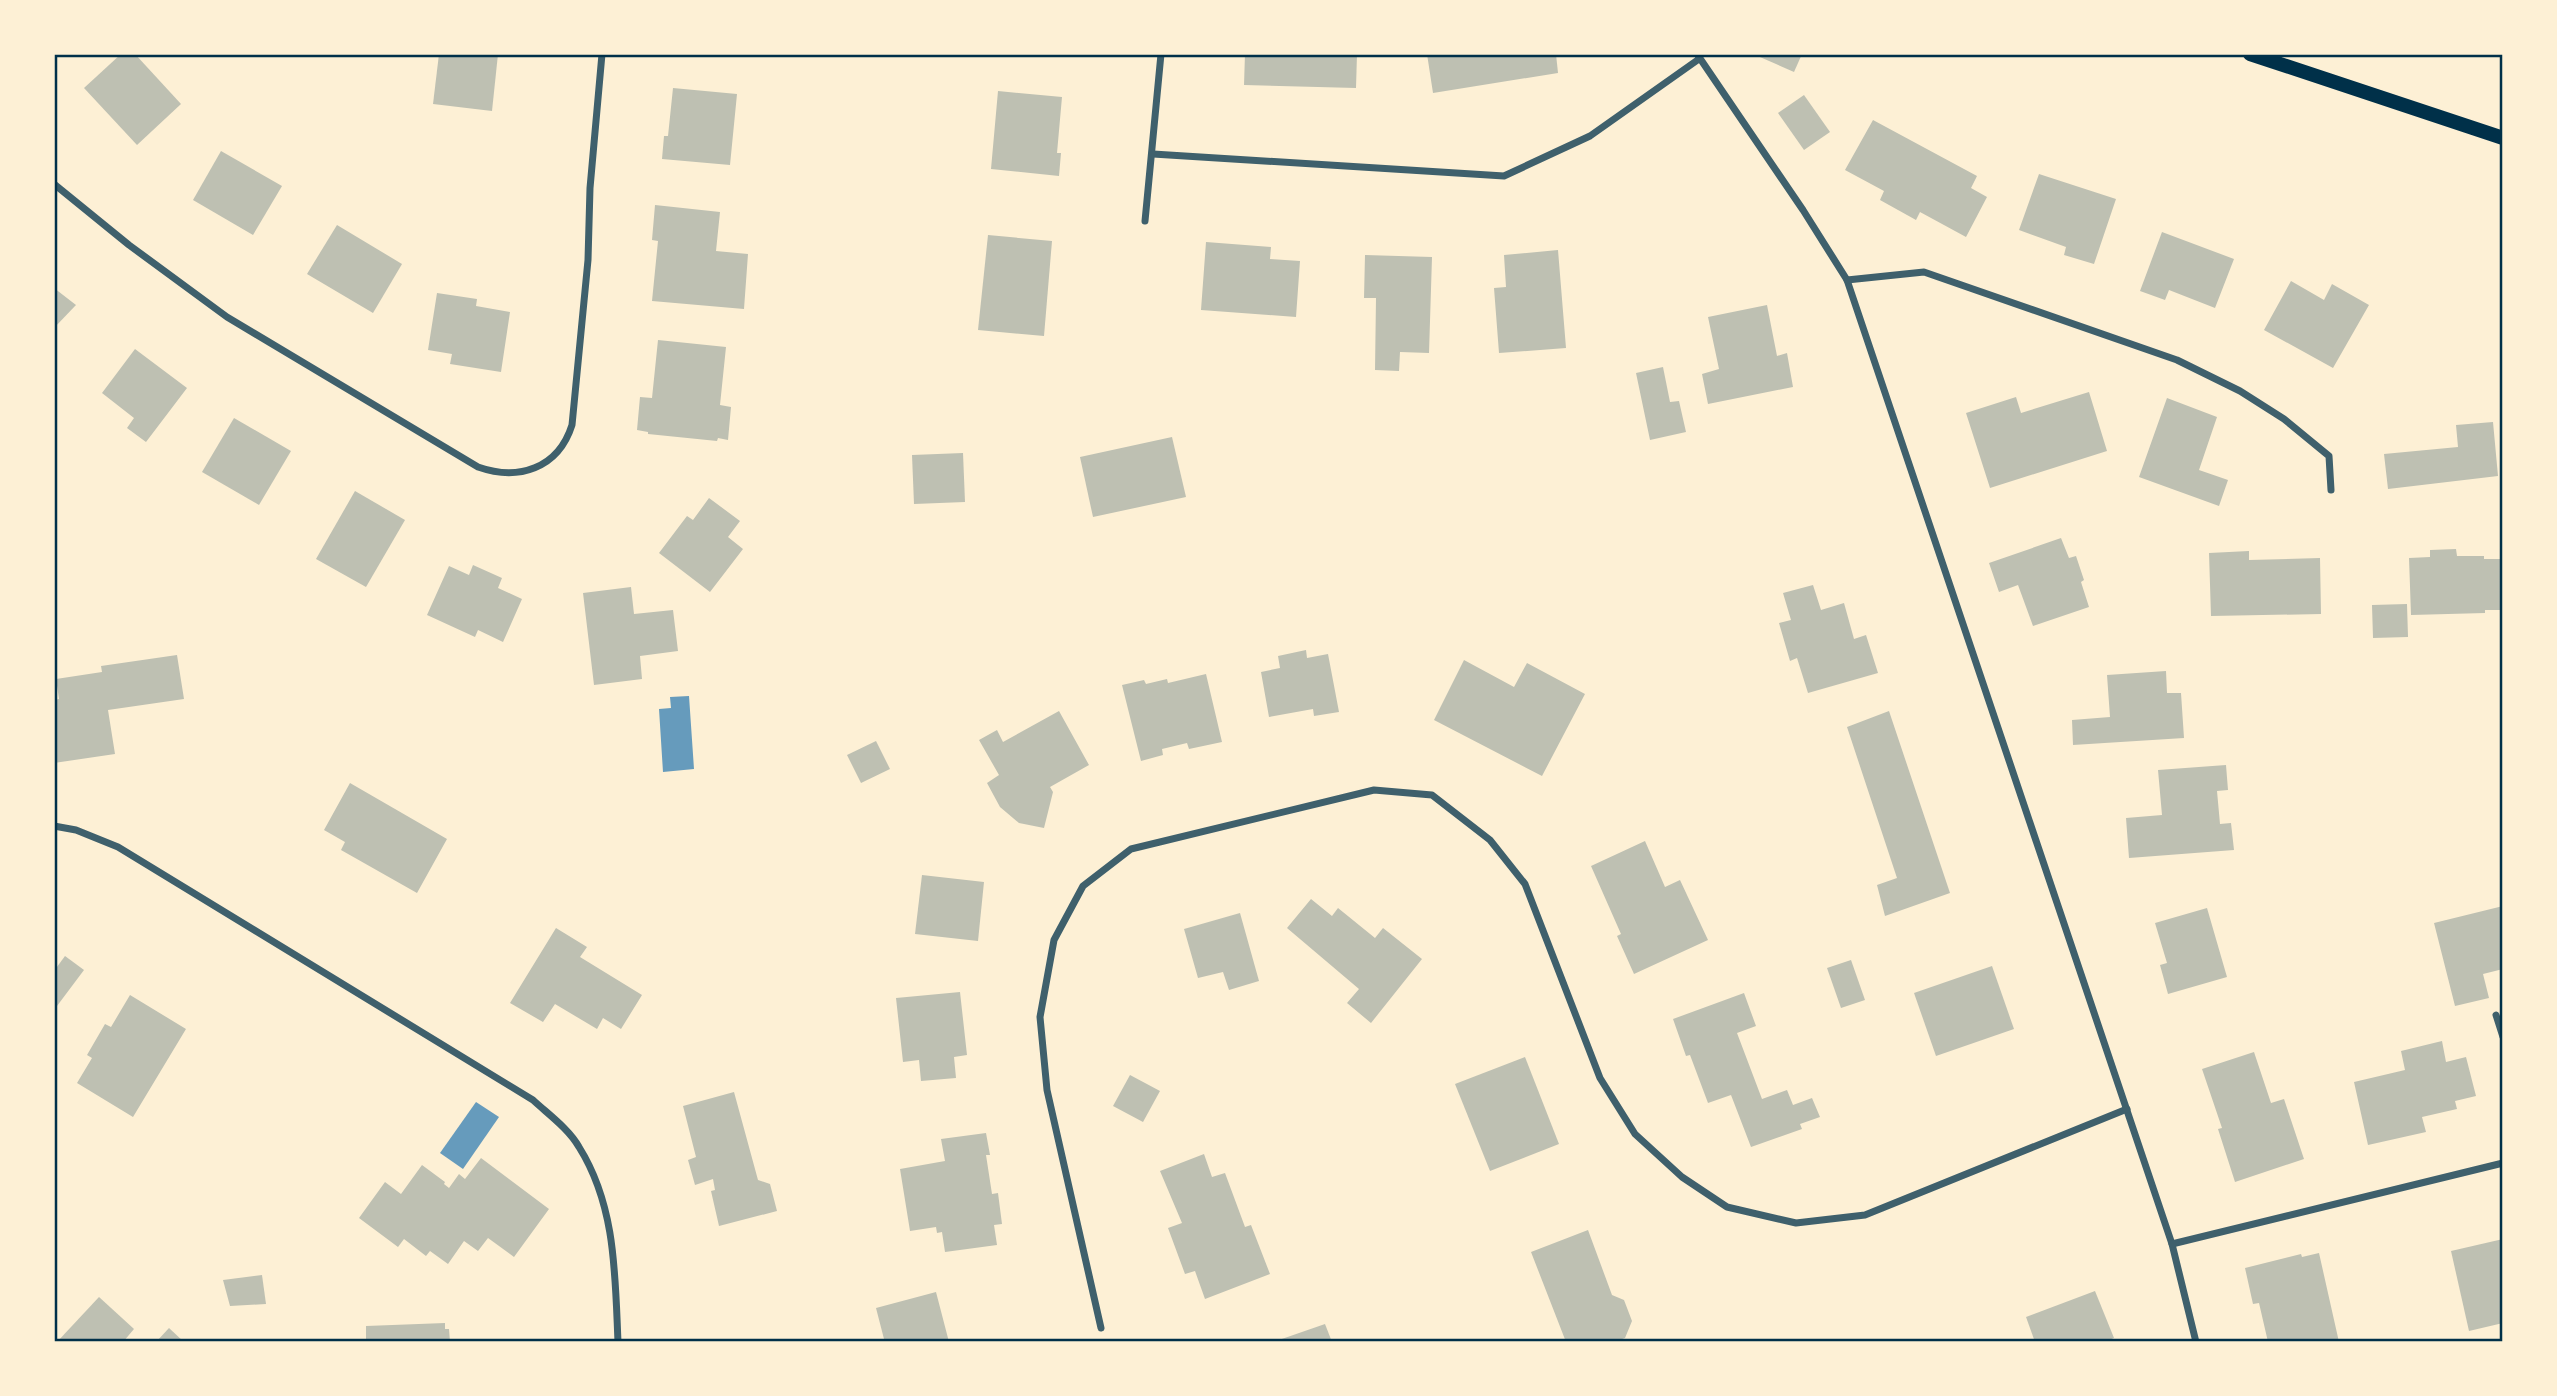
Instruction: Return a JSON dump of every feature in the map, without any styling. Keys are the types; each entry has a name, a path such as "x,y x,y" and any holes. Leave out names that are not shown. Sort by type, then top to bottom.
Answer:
{"main road":[{"path":"2250,54 2503,138"}],"street":[{"path":"54,184 197,296 259,338 478,467 502,474 522,472 553,454 569,435 572,425 587,273 590,188 603,54"},
{"path":"1145,221 1161,54"},
{"path":"1153,154 1504,176 1590,136 1698,56 1803,210 1847,280 2172,1244 2196,1342"},
{"path":"1847,280 1924,272 2177,360 2251,398 2284,419 2329,456 2332,490"},
{"path":"1101,1328 1047,1090 1040,1017 1054,940 1083,886 1131,849 1374,790 1432,795 1490,840 1525,884 1600,1078 1635,1134 1682,1177 1727,1207 1796,1223 1865,1216 2127,1110"},
{"path":"54,826 76,830 118,848 533,1100 578,1144 600,1190 613,1246 618,1342"},
{"path":"2496,1015 2503,1037"},
{"path":"2172,1244 2503,1163"}],"water":[{"path":"689,696 694,769 663,772 659,709 671,708 670,697"},
{"path":"476,1102 499,1117 463,1169 440,1153"}],"building":[{"path":"121,54 135,54 181,104 137,145 84,88"},
{"path":"439,54 498,54 492,111 433,104"},
{"path":"1245,54 1357,54 1356,88 1244,85"},
{"path":"1427,54 1556,54 1558,73 1433,93"},
{"path":"1753,54 1802,54 1794,72"},
{"path":"673,88 737,94 730,165 662,159 664,136 668,136"},
{"path":"998,91 1062,97 1057,153 1061,153 1059,176 991,169"},
{"path":"1804,95 1830,132 1804,150 1778,113"},
{"path":"1873,120 1977,176 1971,188 1987,197 1966,237 1920,212 1916,220 1880,200 1884,191 1845,170"},
{"path":"221,151 282,186 253,235 193,200"},
{"path":"2039,174 2116,199 2094,264 2064,255 2066,247 2019,230"},
{"path":"655,205 720,212 716,251 748,254 744,309 652,301 658,241 652,240"},
{"path":"337,225 402,264 373,313 307,274"},
{"path":"2162,232 2234,259 2215,308 2169,290 2165,300 2140,291"},
{"path":"988,235 1052,241 1044,336 978,330"},
{"path":"1206,242 1271,247 1270,259 1300,261 1296,317 1201,310"},
{"path":"1558,250 1566,348 1499,353 1494,288 1506,287 1504,255"},
{"path":"1365,255 1432,257 1429,353 1400,352 1399,371 1375,370 1376,298 1364,298"},
{"path":"2291,281 2324,300 2332,284 2369,305 2333,368 2264,330"},
{"path":"54,288 76,305 54,328"},
{"path":"437,293 477,299 476,306 510,312 501,372 450,364 452,354 428,350"},
{"path":"1767,305 1777,356 1787,353 1793,387 1708,404 1702,374 1719,369 1708,317"},
{"path":"658,340 726,347 720,405 731,407 728,440 648,434 637,430 640,397 652,398"},
{"path":"135,349 187,388 146,442 127,428 134,418 102,393"},
{"path":"1663,367 1670,402 1679,401 1686,432 1650,440 1636,373"},
{"path":"2089,392 2107,451 1990,488 1966,413 2016,397 2021,413"},
{"path":"2167,398 2217,417 2199,470 2228,480 2219,506 2139,477"},
{"path":"234,418 291,451 259,505 202,472"},
{"path":"2493,422 2498,476 2388,489 2384,454 2458,447 2456,425"},
{"path":"1172,437 1186,497 1093,517 1080,457"},
{"path":"963,453 965,502 914,504 912,455"},
{"path":"355,491 405,520 366,587 316,559"},
{"path":"709,498 740,521 728,537 743,549 710,592 659,553 687,516 693,520"},
{"path":"2061,538 2069,558 2076,556 2089,607 2033,626 2018,585 1999,592 1989,563"},
{"path":"2456,549 2457,556 2500,559 2501,610 2485,610 2485,613 2411,615 2409,558 2430,557 2430,550"},
{"path":"2249,551 2249,560 2320,558 2321,614 2211,616 2209,553"},
{"path":"473,565 502,578 498,588 522,599 503,642 478,630 475,637 427,615 449,566 469,575"},
{"path":"1813,585 1821,610 1844,603 1854,639 1866,635 1878,673 1808,693 1797,658 1790,661 1779,623 1791,620 1783,593"},
{"path":"631,587 634,614 673,610 678,651 640,656 642,679 594,685 583,593"},
{"path":"2407,604 2408,637 2373,638 2372,605"},
{"path":"1306,650 1307,658 1328,654 1339,712 1314,716 1313,709 1269,717 1261,672 1280,668 1278,656"},
{"path":"177,655 184,699 108,710 115,754 54,763 54,700 59,699 56,679 102,672 101,666"},
{"path":"1464,660 1514,687 1527,663 1585,694 1542,776 1434,720"},
{"path":"2166,671 2167,693 2181,693 2184,738 2073,745 2072,720 2110,717 2107,675"},
{"path":"1206,674 1222,742 1189,749 1187,743 1162,749 1163,755 1141,761 1122,685 1144,680 1146,684 1167,679 1168,683"},
{"path":"1059,711 1089,765 1050,787 1053,792 1044,828 1019,823 1000,807 987,783 999,775 979,740 997,730 1003,742"},
{"path":"1889,711 1950,893 1885,916 1877,885 1897,878 1847,727"},
{"path":"876,741 890,769 861,783 847,755"},
{"path":"2226,765 2228,790 2217,791 2220,824 2231,823 2234,850 2129,858 2126,818 2162,815 2158,770"},
{"path":"350,783 447,839 417,893 341,850 345,842 324,830"},
{"path":"1645,841 1665,887 1680,880 1708,940 1634,974 1617,936 1621,934 1591,866"},
{"path":"922,875 984,882 978,941 915,934"},
{"path":"1311,899 1332,916 1338,908 1375,938 1383,928 1422,959 1371,1023 1347,1003 1359,989 1287,928"},
{"path":"2503,906 2503,969 2483,974 2489,998 2455,1006 2434,923"},
{"path":"2207,908 2227,977 2168,994 2160,965 2167,963 2155,923"},
{"path":"1240,913 1259,981 1229,990 1223,972 1198,978 1184,929"},
{"path":"556,928 587,947 580,957 642,995 621,1029 603,1018 597,1029 555,1004 543,1022 510,1003"},
{"path":"65,956 84,970 54,1010 54,971"},
{"path":"1851,960 1865,1000 1841,1008 1827,968"},
{"path":"1992,966 2014,1029 1936,1056 1914,993"},
{"path":"960,992 967,1055 954,1057 956,1078 921,1081 919,1060 903,1062 896,998"},
{"path":"1744,993 1756,1026 1737,1033 1762,1099 1787,1090 1793,1105 1812,1098 1820,1117 1800,1124 1802,1129 1751,1147 1731,1095 1708,1103 1690,1055 1686,1056 1673,1019"},
{"path":"130,995 186,1029 133,1117 77,1083 92,1058 87,1055 105,1024 111,1027"},
{"path":"2442,1041 2446,1062 2466,1057 2476,1096 2455,1101 2457,1109 2422,1117 2426,1132 2368,1145 2354,1082 2405,1070 2401,1051"},
{"path":"2254,1052 2271,1103 2284,1099 2304,1159 2235,1182 2218,1129 2222,1128 2202,1069"},
{"path":"1525,1057 1559,1144 1490,1171 1455,1084"},
{"path":"1130,1075 1160,1091 1143,1122 1113,1106"},
{"path":"734,1092 758,1180 770,1184 777,1211 719,1226 711,1191 715,1190 713,1179 695,1185 688,1160 696,1157 683,1106"},
{"path":"986,1133 990,1155 986,1155 992,1194 998,1193 1002,1224 994,1225 997,1245 945,1252 942,1232 937,1233 936,1227 910,1231 900,1169 945,1161 941,1139"},
{"path":"1204,1154 1212,1177 1225,1173 1245,1227 1251,1225 1270,1274 1205,1299 1195,1271 1185,1274 1168,1228 1182,1223 1160,1171"},
{"path":"481,1158 549,1209 514,1257 488,1238 478,1251 464,1241 448,1264 430,1251 426,1256 404,1239 398,1247 359,1218 385,1182 401,1194 422,1165 449,1188 459,1174 465,1179"},
{"path":"1588,1230 1612,1295 1624,1300 1632,1321 1625,1338 1614,1342 1566,1342 1531,1252"},
{"path":"2503,1239 2503,1323 2469,1331 2451,1251"},
{"path":"2319,1253 2339,1342 2268,1342 2259,1303 2253,1304 2245,1268 2301,1254 2302,1257"},
{"path":"262,1275 266,1304 230,1306 223,1280"},
{"path":"2095,1291 2114,1338 2104,1342 2035,1342 2026,1317"},
{"path":"936,1292 949,1342 877,1342 884,1339 876,1308"},
{"path":"99,1297 134,1329 123,1342 57,1342"},
{"path":"445,1323 445,1329 449,1329 450,1342 366,1342 366,1326"},
{"path":"1325,1324 1332,1342 1276,1342 1276,1341"},
{"path":"169,1328 184,1342 156,1342"}]}
